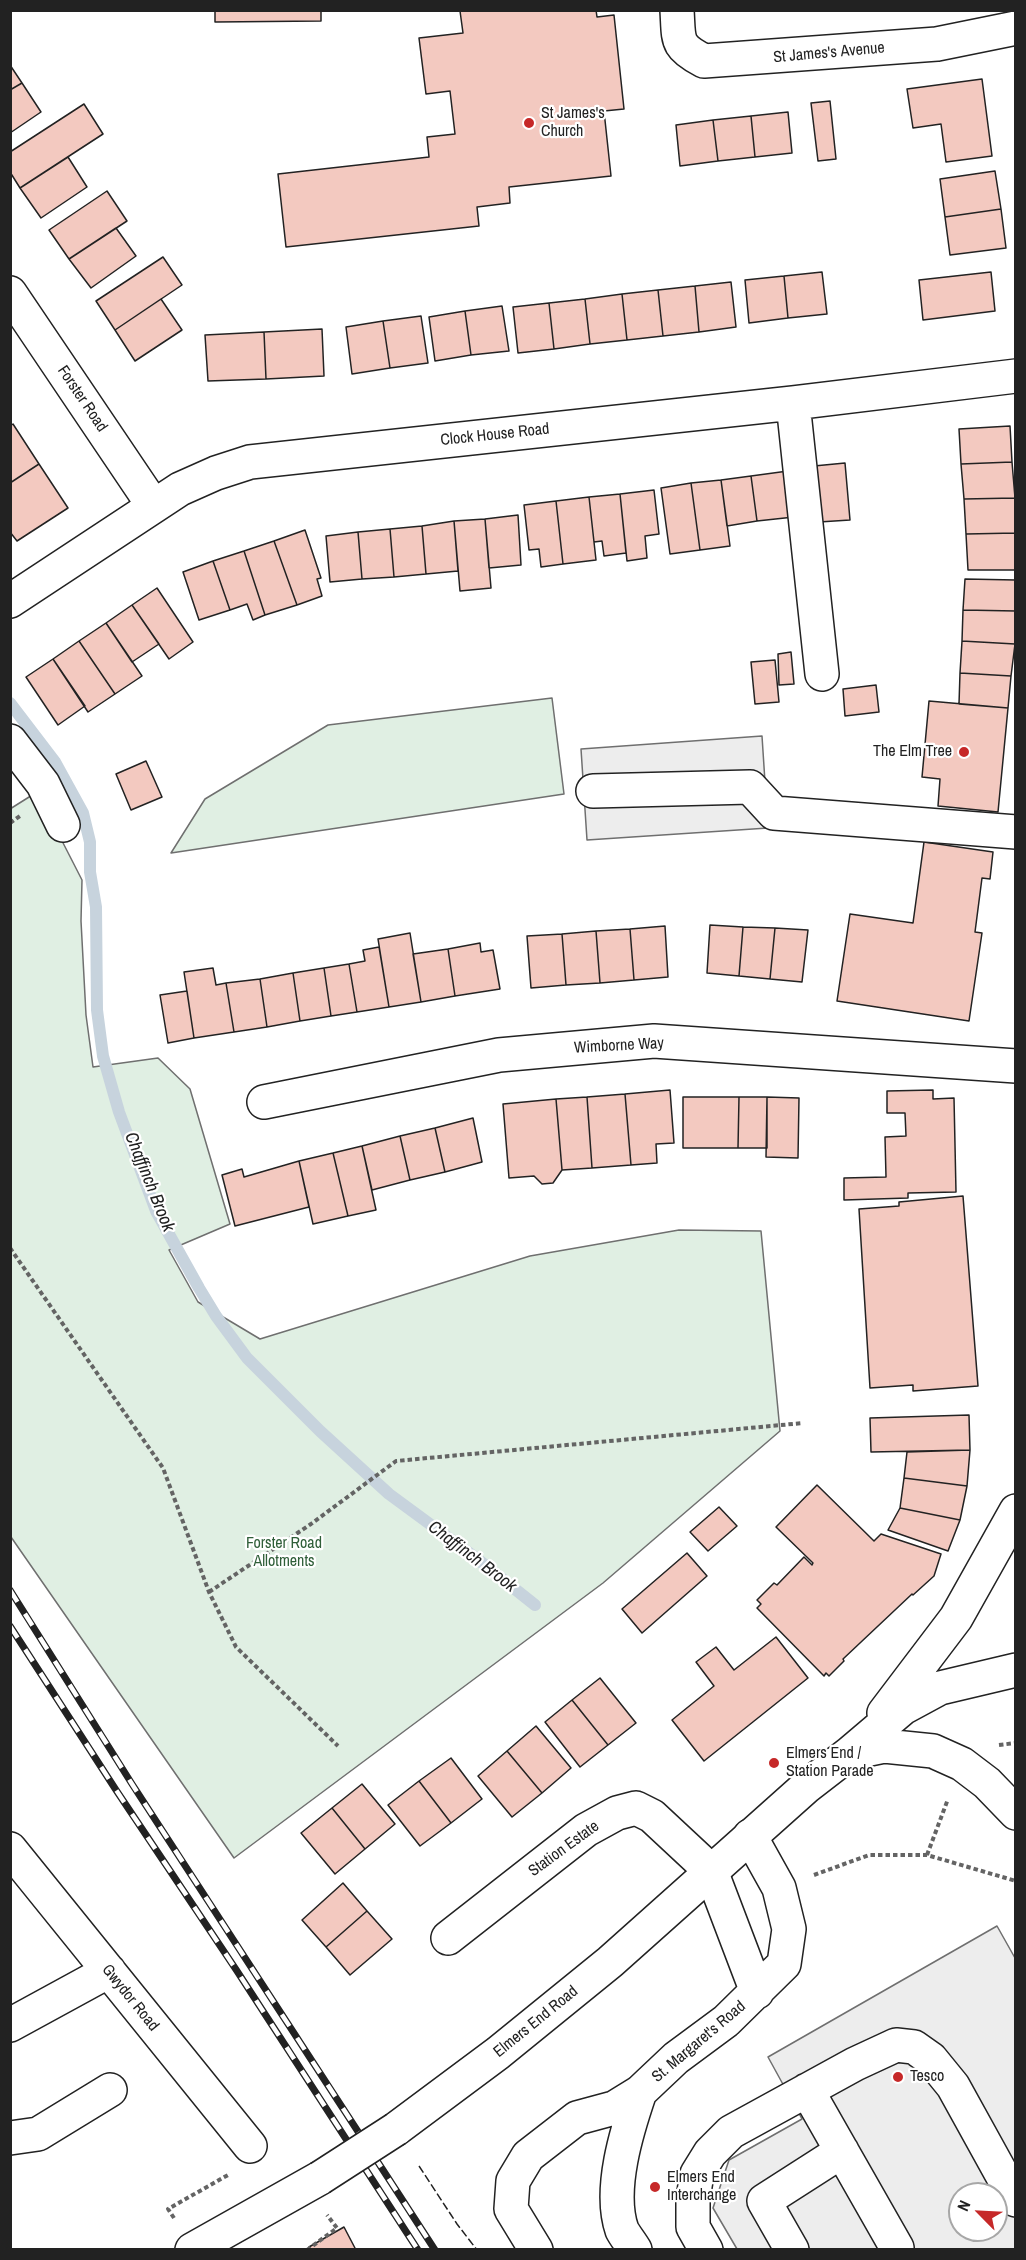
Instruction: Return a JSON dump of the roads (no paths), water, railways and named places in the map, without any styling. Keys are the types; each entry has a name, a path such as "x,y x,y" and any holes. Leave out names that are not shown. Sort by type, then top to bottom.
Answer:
{"street":[{"name":"St James's Avenue","path":"677,10 679,39 686,52 704,61 937,44 1016,28"},
{"name":"Forster Road","path":"10,292 153,505"},
{"name":"Clock House Road","path":"10,601 180,489 216,473 250,462 793,403 1016,376"},
{"path":"793,403 822,674"},
{"path":"10,741 43,784 63,825"},
{"path":"593,791 750,787 774,813 1016,832"},
{"name":"Wimborne Way","path":"264,1102 499,1054 654,1041 1016,1066"},
{"path":"850,1753 891,1705 956,1618 1016,1510"},
{"name":"Elmers End Road","path":"192,2249 320,2178 396,2129 498,2054 610,1962 806,1787 903,1708 940,1688 1016,1670"},
{"name":"Elmers End Road","path":"850,1753 884,1746 933,1751 962,1764 987,1783 1016,1814"},
{"name":"Station Estate","path":"448,1938 586,1830 617,1813 636,1808 652,1816 711,1871"},
{"name":"St. Margaret's Road","path":"536,2250 511,2209 513,2181 528,2156 577,2118 614,2108 640,2092 676,2058 726,2021 784,1964 789,1929 779,1888 750,1836"},
{"name":"Gwydor Road","path":"10,1849 250,2146"},
{"name":"St. Margaret's Road","path":"711,1871 757,1992"},
{"path":"10,2025 109,1971"},
{"path":"706,2250 693,2227 693,2198 697,2174 710,2153 731,2132 896,2045 914,2047 931,2059 952,2086 1016,2200"},
{"path":"10,2138 38,2134 110,2090"},
{"path":"807,2090 897,2248"},
{"name":"St. Margaret's Road","path":"635,2250 622,2230 617,2197 623,2153 640,2092"},
{"path":"792,2250 764,2201 842,2151"}],"waterway":[{"name":"Chaffinch Brook","path":"10,703 55,762 83,813 90,842 90,872 96,907 97,1010 103,1056 119,1112 156,1211 199,1288 216,1316 247,1358 320,1431 389,1494 535,1605"}],"railway":[{"path":"10,1590 132,1784 435,2250"},
{"path":"10,1626 418,2250"}],"place":[{"name":"St James's Church","path":"529,123"},
{"name":"The Elm Tree","path":"964,752"},
{"name":"Elmers End / Station Parade","path":"774,1763"},
{"name":"Tesco","path":"898,2077"},
{"name":"Elmers End Interchange","path":"655,2187"}],"park label":[{"name":"Forster Road Allotments","path":"284,1553"}]}
